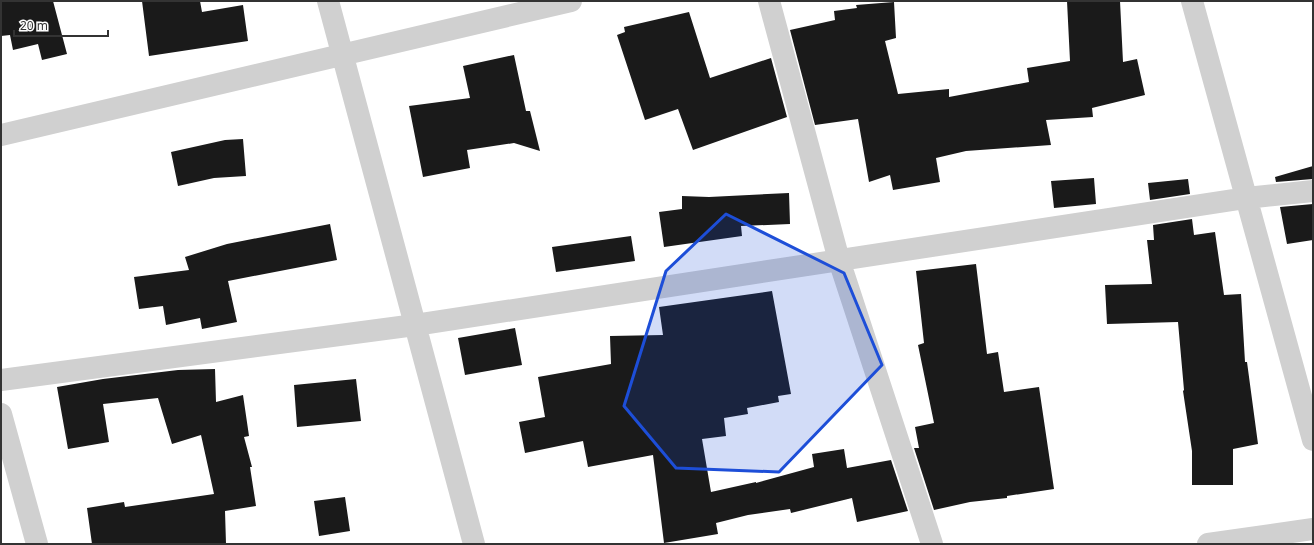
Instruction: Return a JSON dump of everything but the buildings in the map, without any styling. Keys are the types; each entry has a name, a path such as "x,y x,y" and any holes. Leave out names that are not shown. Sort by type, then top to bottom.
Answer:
{"street":[{"path":"328,1 474,544"},
{"path":"1,136 571,1"},
{"path":"769,1 840,260 932,544"},
{"path":"1192,1 1313,440"},
{"path":"1,380 415,325 1246,198 1313,191"},
{"path":"1,414 37,544"},
{"path":"1208,544 1313,529"}],"highlighted area":[{"path":"726,214 844,273 882,365 779,472 676,468 624,406 666,271"}]}
